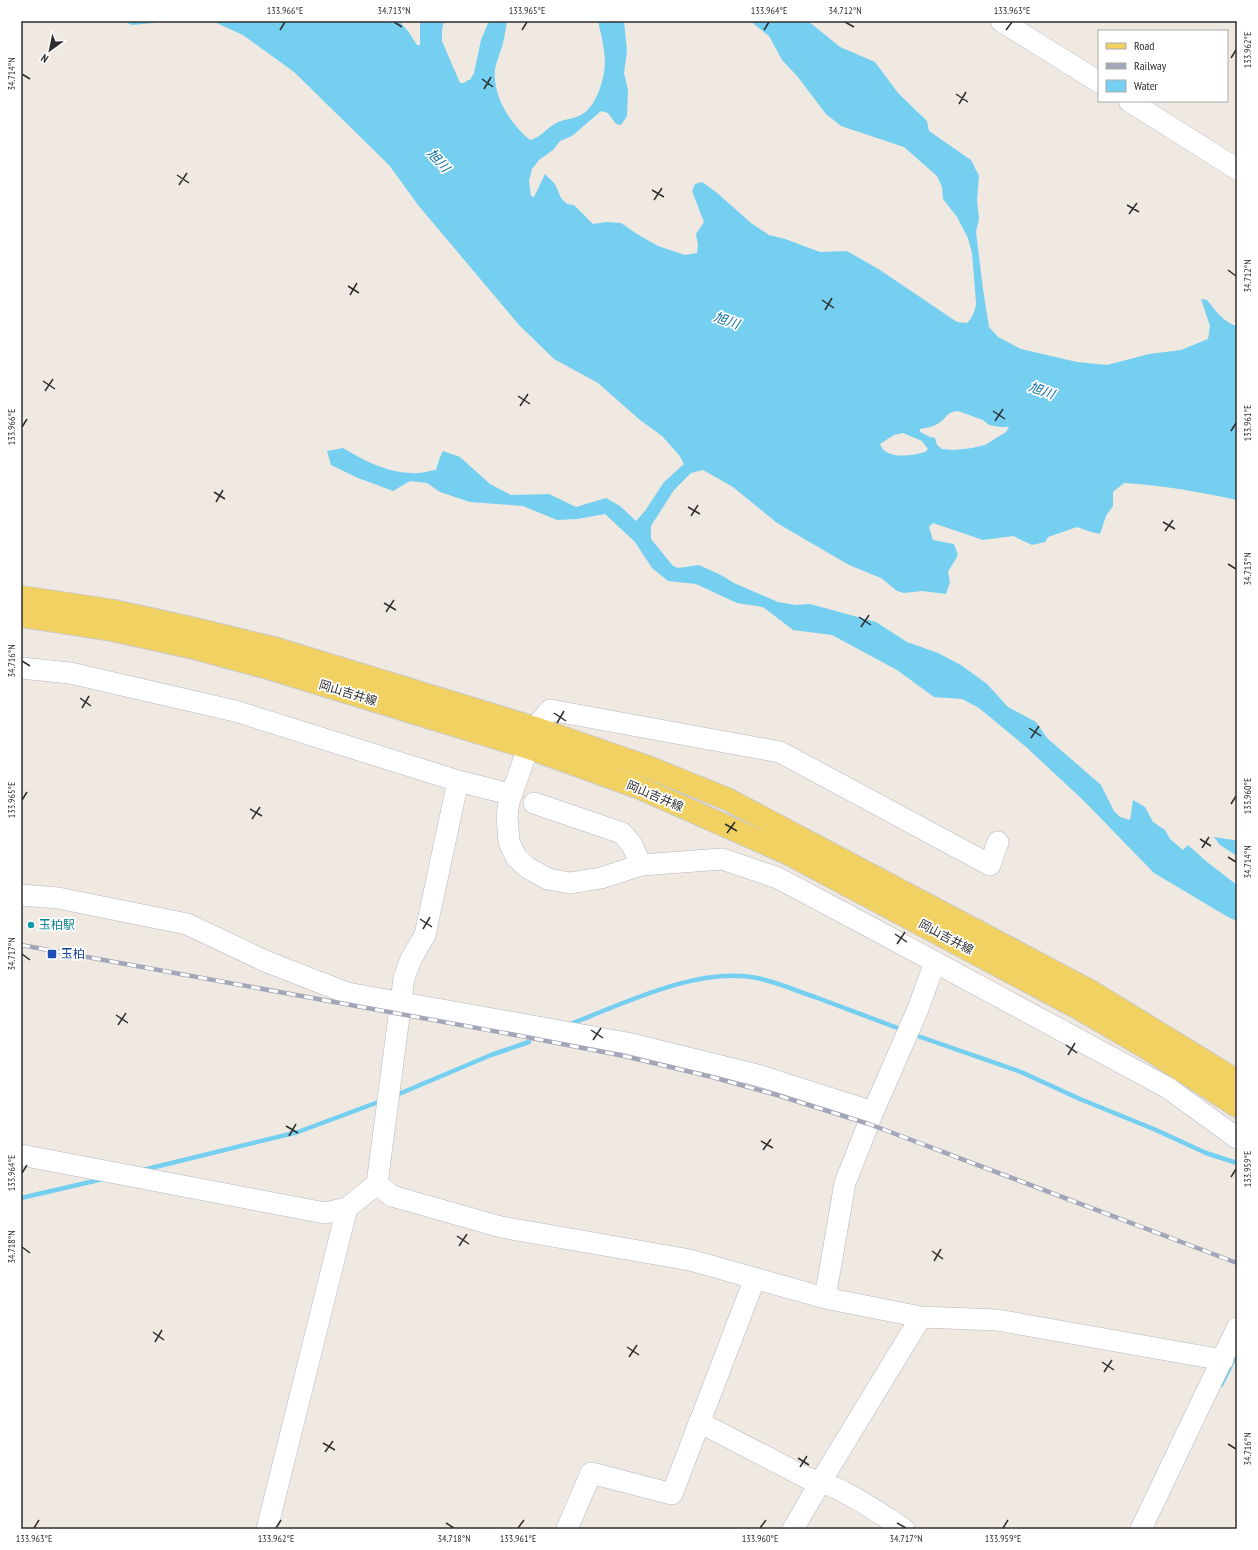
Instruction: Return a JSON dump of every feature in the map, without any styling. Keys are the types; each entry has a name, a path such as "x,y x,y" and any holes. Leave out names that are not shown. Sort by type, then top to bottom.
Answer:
{"main road":[{"name":"岡山吉井線","path":"21,597 114,611 277,649 532,738 789,854 1080,1009 1150,1050 1237,1106"},
{"name":"岡山吉井線","path":"21,616 112,630 190,647 532,738 648,767 727,800 1090,991 1237,1081"}],"street":[{"path":"1000,21 1098,81"},
{"path":"1131,102 1237,168"},
{"path":"21,668 70,673 234,711 458,781 498,791"},
{"path":"998,842 990,865 780,752 550,710 532,738 509,802 507,816 509,842 516,857 528,868 548,879 570,883 601,878 641,865 722,859 778,878 1168,1088 1237,1138"},
{"path":"21,1155 325,1213 347,1208 377,1184 402,1003 404,978 411,959 425,935 458,781"},
{"path":"534,803 622,833 632,845 641,865"},
{"path":"21,895 58,898 187,924 265,961 347,993 627,1043 757,1075 873,1112"},
{"path":"825,1298 844,1183 908,1032 935,962"},
{"path":"377,1184 392,1196 501,1227 690,1260 825,1298 921,1318 997,1320 1223,1360"},
{"path":"267,1529 347,1208"},
{"path":"567,1529 591,1473 672,1494 698,1422 754,1278"},
{"path":"793,1529 921,1318"},
{"path":"1141,1529 1237,1328"},
{"path":"698,1422 807,1478 821,1481 866,1505 904,1529"}],"water":[{"path":"123,21 158,21 153,23 132,25"},
{"name":"旭川","path":"212,21 399,21 417,45 420,45 420,21 444,21 442,41 460,83 464,83 470,80 474,73 481,40 489,21 507,21 503,43 495,69 496,89 499,99 509,117 530,140 534,139 558,122 581,115 587,111 599,92 605,63 604,47 598,21 624,21 627,51 624,73 628,90 627,116 621,125 616,124 608,113 601,111 572,136 560,141 553,150 539,160 532,169 529,181 531,196 534,197 545,174 555,184 561,198 567,204 574,205 593,224 606,222 621,223 658,246 685,255 697,253 698,245 696,234 704,222 692,191 695,184 702,182 716,192 751,223 769,235 785,239 820,252 847,251 880,270 957,322 967,323 973,314 976,303 972,253 968,238 957,217 943,199 942,187 937,176 904,147 841,126 826,114 797,76 782,60 769,36 750,21 808,21 840,47 875,62 898,93 927,121 929,131 971,160 979,176 977,200 979,219 976,232 983,289 989,327 998,337 1021,349 1077,362 1107,365 1149,354 1181,350 1208,339 1210,326 1201,299 1207,300 1224,319 1237,326 1237,500 1181,489 1124,483 1113,492 1113,506 1106,516 1100,534 1077,527 1048,537 1045,542 1032,545 1013,536 983,540 933,523 929,527 933,540 954,544 958,555 948,572 950,582 946,594 922,591 904,593 897,591 881,578 849,565 777,523 733,487 703,470 691,473 674,490 651,526 651,539 673,566 678,568 699,565 734,583 778,602 796,605 810,604 876,622 907,642 938,653 961,665 987,684 1008,707 1036,722 1047,738 1101,785 1114,811 1120,817 1130,820 1133,800 1145,807 1153,822 1165,830 1170,839 1183,850 1188,845 1237,885 1237,921 1154,873 1083,800 1026,747 979,708 962,699 934,697 897,670 832,635 793,630 763,607 737,603 696,584 668,581 652,568 635,542 605,514 578,519 557,520 523,506 470,502 440,492 427,483 410,481 393,491 358,478 331,465 327,451 343,448 384,468 402,472 421,473 436,470 443,451 460,457 490,484 511,495 549,494 576,507 606,498 620,506 636,521 645,511 664,482 684,464 679,455 662,436 640,420 598,383 554,359 519,325 418,205 389,165 294,72 243,35","holes":["958,411 983,420 989,425 1009,427 1006,432 985,445 955,450 942,449 937,445 935,438 920,432 920,429 937,424 949,414","903,433 922,441 928,449 925,452 900,456 887,453 880,444 894,435"]},
{"path":"1214,837 1234,840 1237,842 1237,856 1220,845"}],"waterway":[{"path":"568,1025 661,989 710,977 734,976 757,978 779,984 903,1030"},
{"path":"912,1034 1021,1072 1206,1153 1237,1163"},
{"path":"394,1096 491,1055 529,1042"},
{"path":"143,1170 298,1132 381,1101"},
{"path":"21,1198 103,1179"},
{"path":"1221,1385 1237,1353"}],"railway":[{"path":"21,945 521,1036 624,1056 712,1077 777,1095 869,1124 1237,1263"}],"place":[{"name":"玉柏駅","path":"31,925"},
{"name":"玉柏","path":"52,954"}]}
